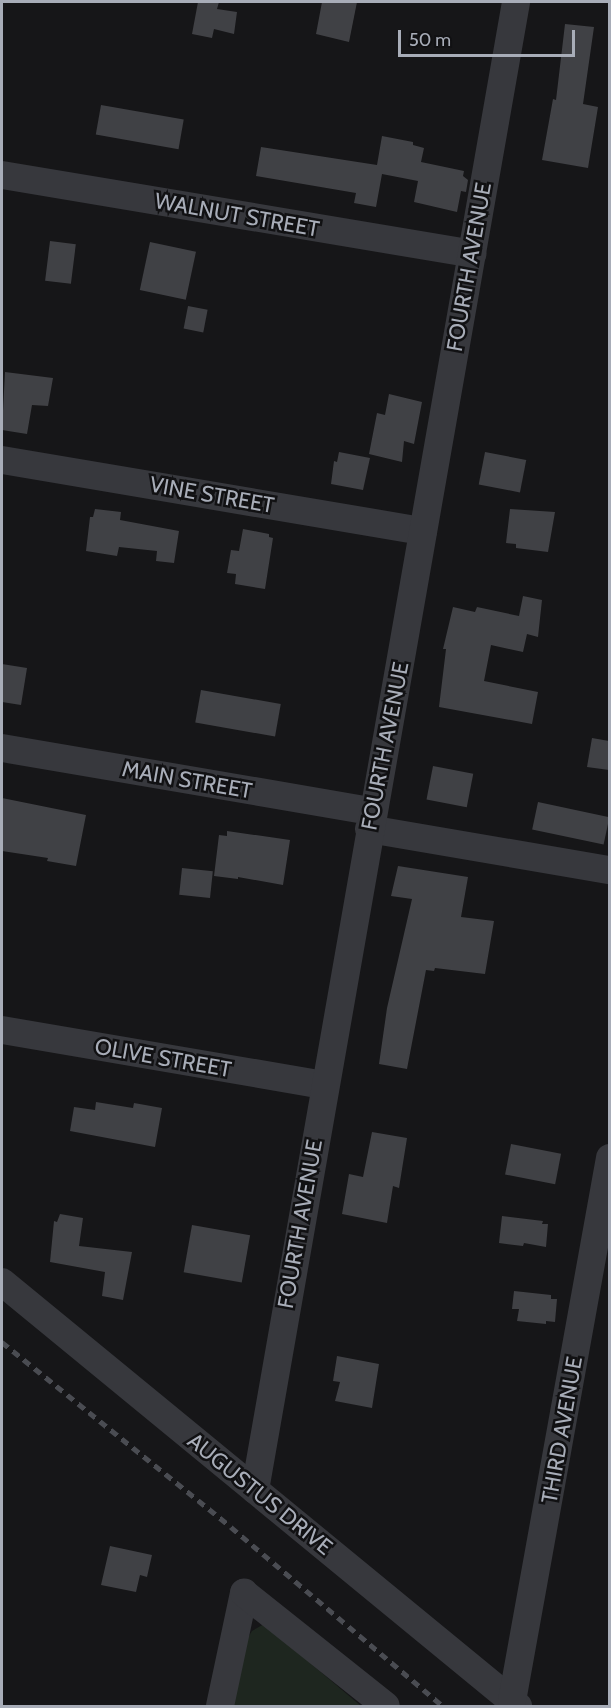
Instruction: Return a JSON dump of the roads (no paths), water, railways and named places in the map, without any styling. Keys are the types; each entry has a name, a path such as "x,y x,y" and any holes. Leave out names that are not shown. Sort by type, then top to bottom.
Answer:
{"street":[{"name":"FOURTH AVENUE","path":"255,1490 324,1085 516,2"},
{"name":"WALNUT STREET","path":"2,175 472,254"},
{"name":"VINE STREET","path":"2,460 423,531"},
{"name":"MAIN STREET","path":"2,748 371,820 609,870"},
{"name":"OLIVE STREET","path":"2,1030 324,1085"},
{"name":"THIRD AVENUE","path":"515,1704 609,1158"},
{"name":"AUGUSTUS DRIVE","path":"2,1282 515,1704"},
{"path":"220,1707 244,1593 386,1707"}],"railway":[{"path":"2,1342 231,1527 443,1706"}]}
